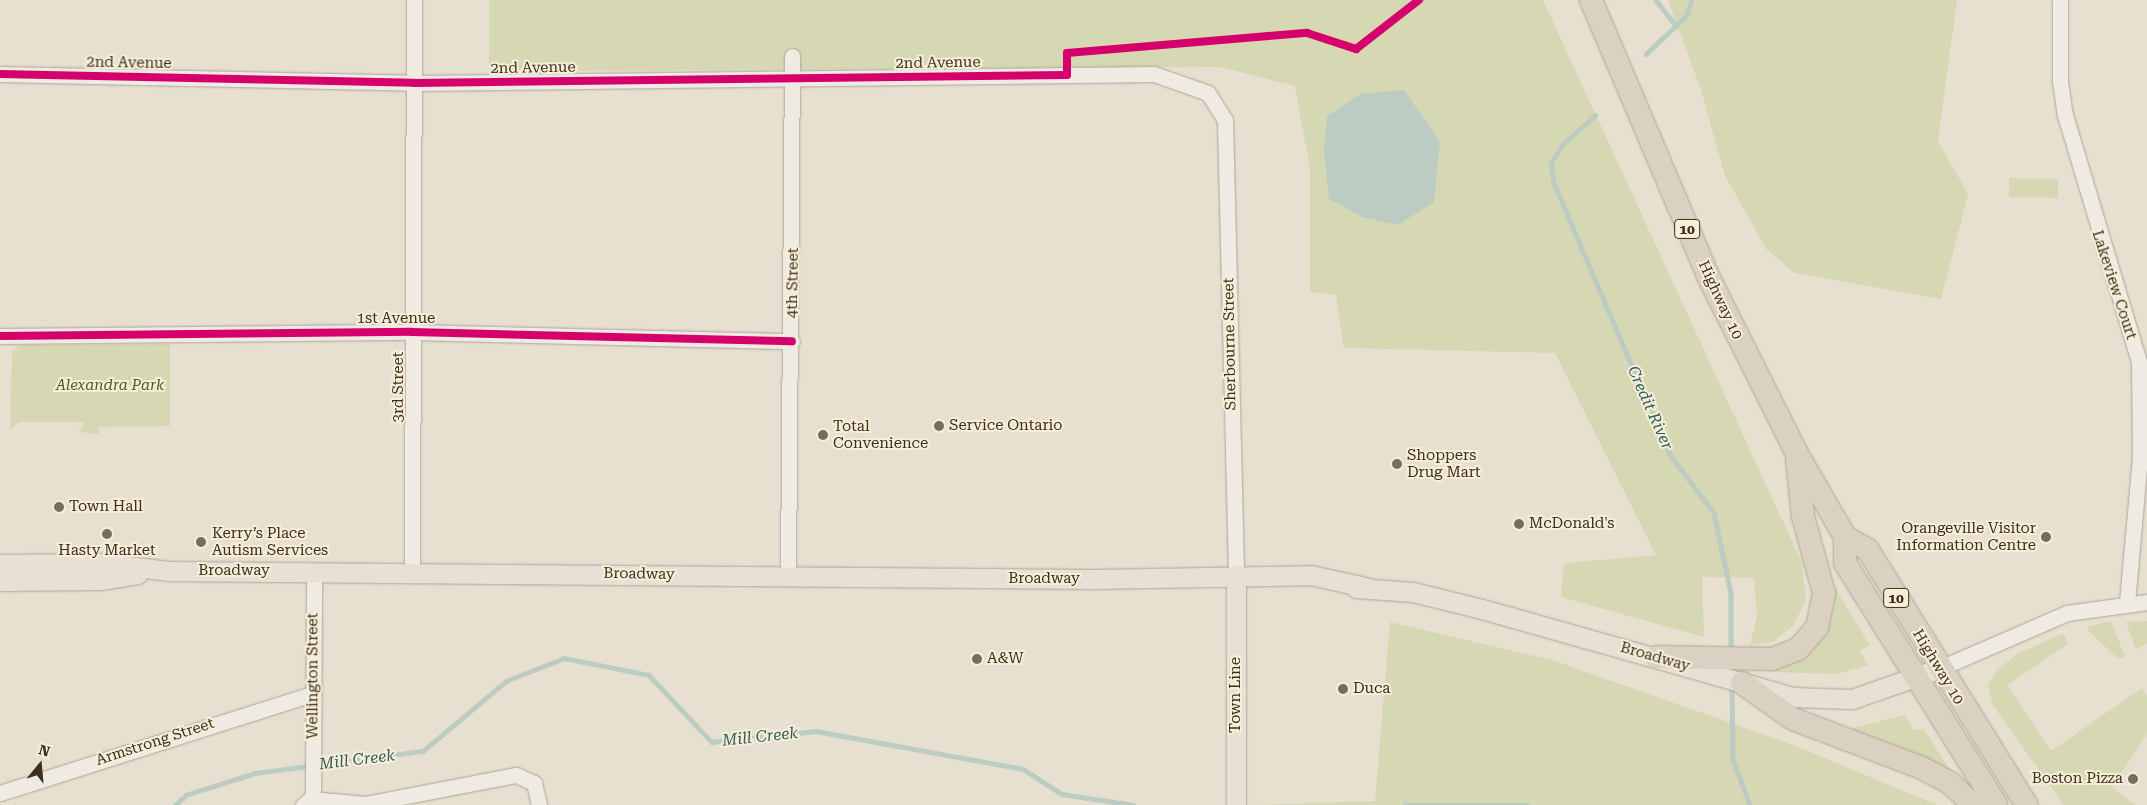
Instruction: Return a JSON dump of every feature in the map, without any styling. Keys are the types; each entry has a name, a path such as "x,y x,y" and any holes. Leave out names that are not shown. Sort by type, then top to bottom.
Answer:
{"highway":[{"name":"Highway 10","path":"1591,0 1708,276 1796,452 1845,537 1845,563 1914,680 1996,805"},
{"path":"1656,657 1720,666 1743,659 1788,654 1817,628 1824,593 1803,516 1796,452"},
{"name":"Highway 10","path":"1845,537 1868,550 1938,669 2027,805"},
{"path":"1742,683 1793,719 1922,768 1950,783 1974,805"}],"main road":[{"name":"Broadway","path":"0,564 102,563 157,571 412,571 1120,579 1168,585 1236,580 1413,592 1656,657"},
{"name":"Broadway","path":"0,581 100,580 157,571"},
{"name":"Town Line","path":"1236,580 1236,805"},
{"path":"1720,666 1742,683 1792,697 1825,700 1852,699 1914,680 1938,669"}],"street":[{"name":"3rd Street","path":"412,571 414,0"},
{"name":"Lakeview Court","path":"2060,0 2060,81 2065,115 2139,362 2140,457 2128,602"},
{"name":"4th Street","path":"788,576 792,341 792,56"},
{"name":"2nd Avenue","path":"0,74 414,83 1154,74 1208,93 1222,115"},
{"name":"Sherbourne Street","path":"1222,115 1236,580"},
{"name":"1st Avenue","path":"0,336 412,332 792,341"},
{"name":"Wellington Street","path":"307,802 313,774 314,572"},
{"path":"1938,669 2067,613 2128,602 2147,602"},
{"name":"Armstrong Street","path":"0,793 312,694"},
{"path":"307,802 365,804 524,776 534,783 539,805"}],"green space":[{"path":"489,0 1543,0 1802,563 1806,599 1794,625 1774,641 1750,645 1757,616 1754,578 1702,577 1704,637 1561,597 1564,563 1656,555 1555,353 1344,348 1336,295 1310,292 1310,169 1295,86 1220,67 489,71","holes":["1329,173 1362,217 1329,199"]},
{"path":"1668,0 1957,0 1938,141 1968,194 1941,299 1795,273 1767,250 1725,176 1701,90"},
{"path":"2009,178 2058,179 2058,198 2009,197"},
{"name":"Alexandra Park","path":"170,344 170,426 99,427 99,434 79,432 84,422 19,422 10,430 12,353 19,345"},
{"path":"1836,589 1870,646 1859,651 1868,665 1838,674 1770,672 1812,651 1831,619"},
{"path":"2111,621 2125,657 2119,659 2088,631 2089,626"},
{"path":"2147,621 2147,643 2136,650 2126,622"},
{"path":"1390,622 1552,660 1796,746 1937,805 1259,805 1375,801"},
{"path":"2063,633 2068,644 2007,685 2051,751 2142,688 2147,697 2147,734 2112,787 2135,805 2064,805 1992,704 1988,685 1997,670 2017,654"},
{"path":"1905,715 1914,730 1924,729 1955,778 1915,753 1850,729"}],"shaded area":[{"path":"1404,90 1440,142 1434,202 1398,225 1362,217 1329,199 1324,151 1327,116 1360,94"}],"waterway":[{"path":"1656,0 1676,26"},
{"name":"Credit River","path":"1646,54 1687,15 1691,0"},
{"name":"Credit River","path":"1596,115 1562,146 1551,163 1554,183 1669,453 1714,513 1731,593 1731,653"},
{"name":"Mill Creek","path":"175,805 186,795 255,773 423,751 506,681 564,658 649,675 712,742 816,731 1023,769 1062,794 1133,805"},
{"name":"Credit River","path":"1732,685 1733,759 1750,805"},
{"name":"Mill Creek","path":"1405,805 1528,805"}],"cycle path":[{"path":"0,74 414,83 1067,75 1067,53 1307,33 1356,49 1419,0"},
{"path":"0,336 412,332 792,341"}],"place":[{"name":"Service Ontario","path":"939,426"},
{"name":"Total Convenience","path":"823,435"},
{"name":"Shoppers Drug Mart","path":"1397,464"},
{"name":"Town Hall","path":"59,507"},
{"name":"McDonald's","path":"1519,524"},
{"name":"Hasty Market","path":"107,534"},
{"name":"Orangeville Visitor Information Centre","path":"2046,537"},
{"name":"Kerry’s Place Autism Services","path":"201,542"},
{"name":"A&W","path":"977,659"},
{"name":"Duca","path":"1343,689"},
{"name":"Boston Pizza","path":"2133,779"}]}
